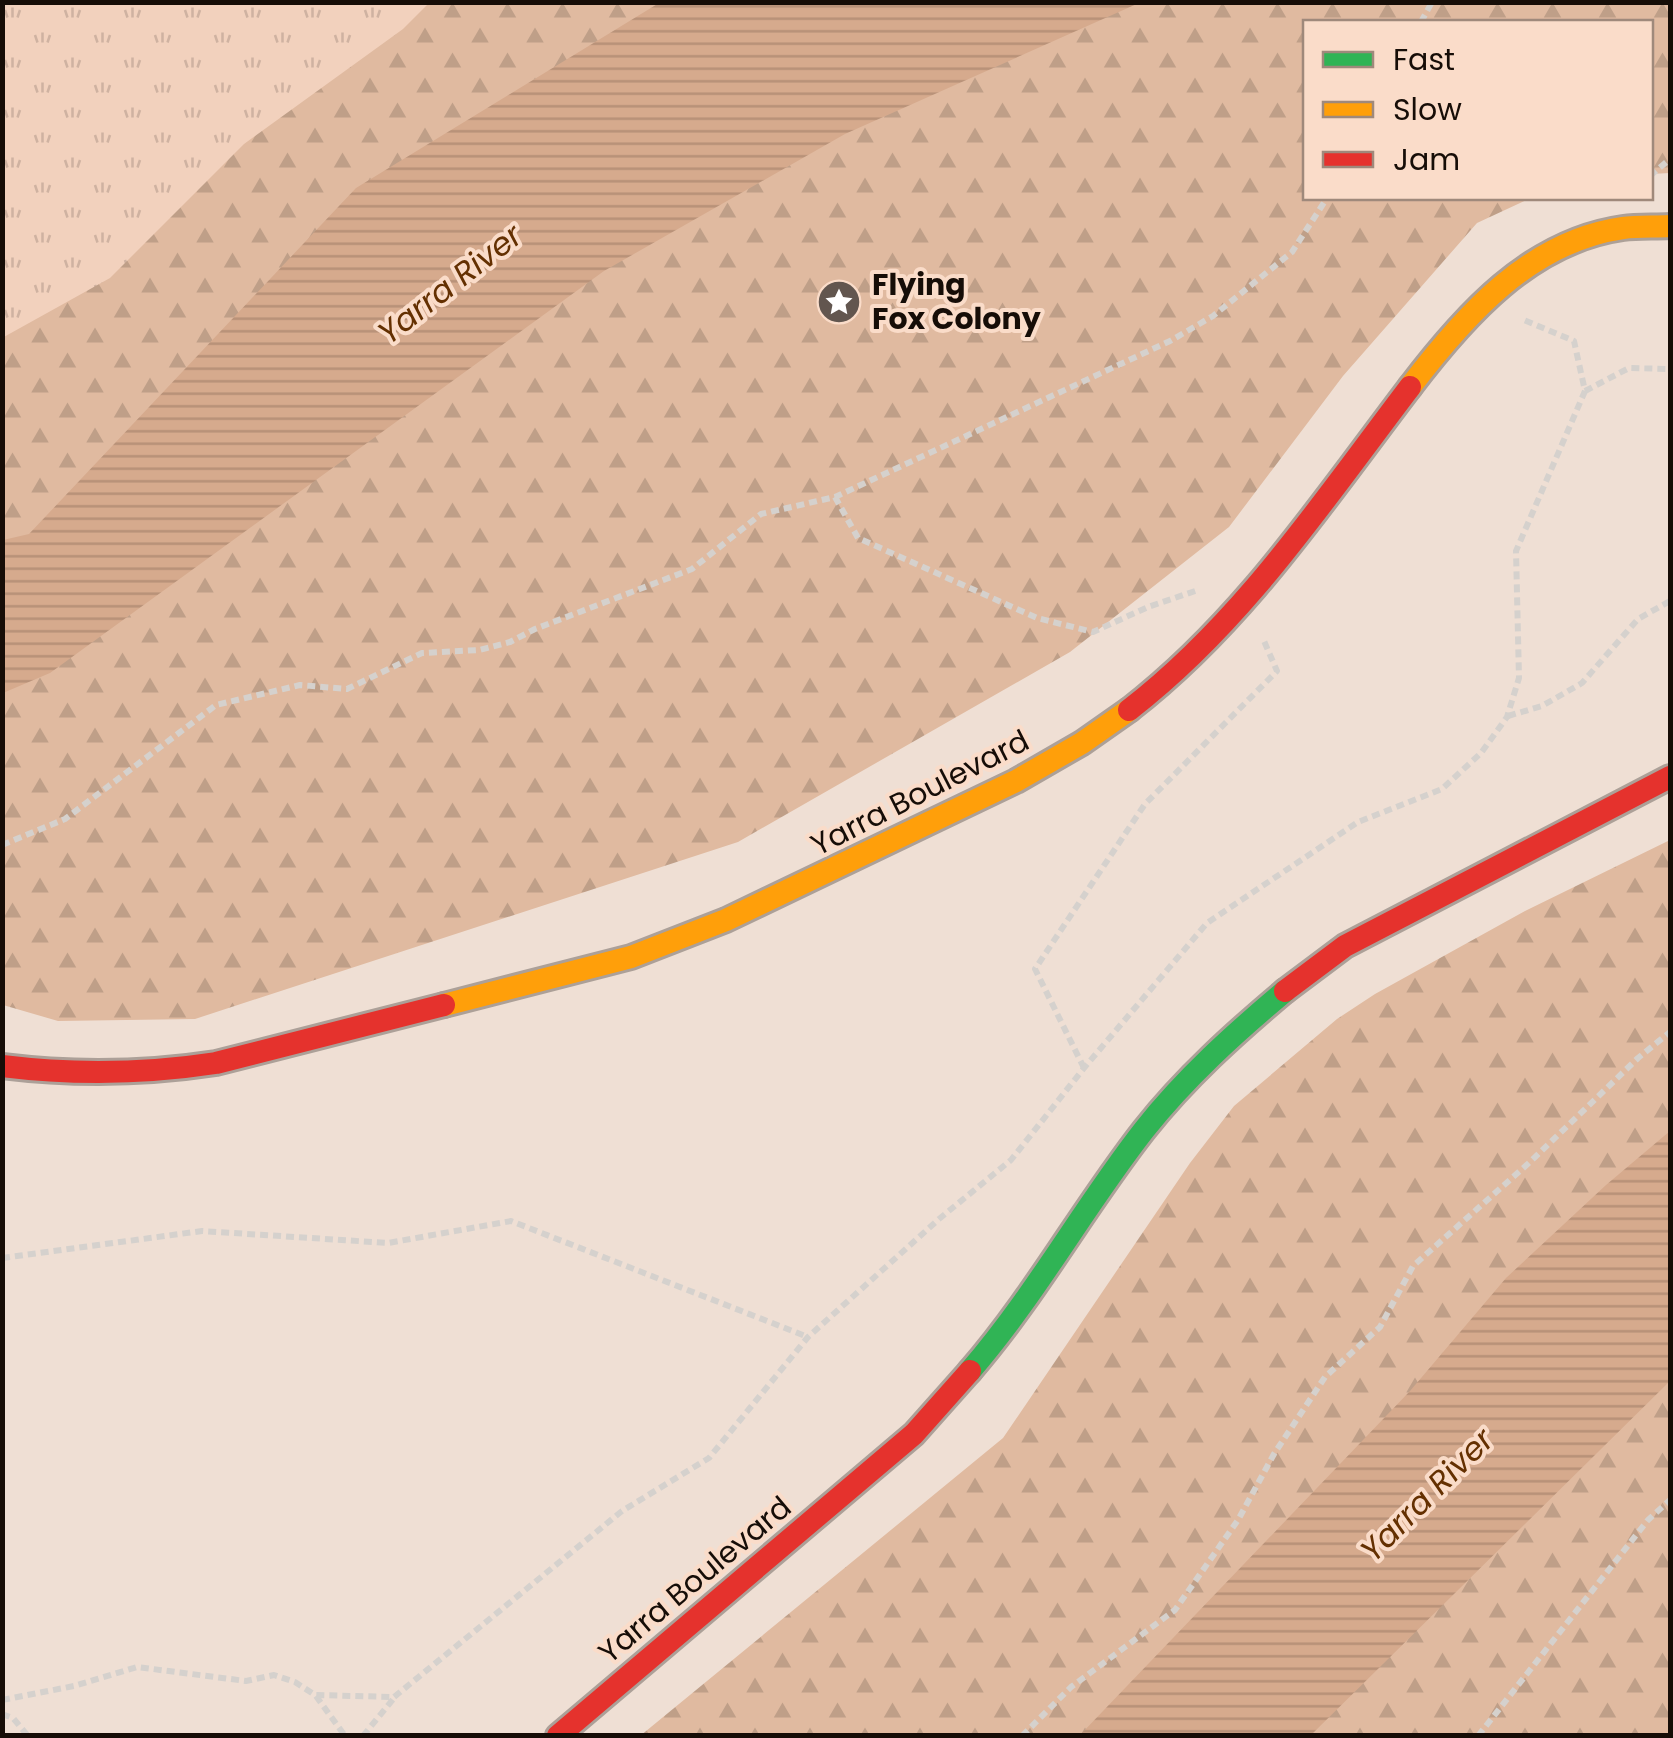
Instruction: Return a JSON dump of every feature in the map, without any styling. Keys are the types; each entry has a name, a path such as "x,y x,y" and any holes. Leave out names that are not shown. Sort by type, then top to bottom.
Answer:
{"main road":[{"name":"Yarra Boulevard","path":"2,1066 105,1076 216,1063 612,962 677,941 965,808 1089,738 1143,699 1246,600 1434,356 1497,287 1528,264 1578,240 1631,227 1670,226"},
{"name":"Yarra Boulevard","path":"558,1736 914,1434 999,1337 1145,1129 1232,1036 1292,984 1345,946 1670,777"}],"path":[{"path":"2,845 64,819 216,704 300,684 347,689 422,653 479,650 510,642 692,569 761,514 835,497 1170,341 1213,316 1292,252 1326,200"},
{"path":"363,1736 394,1698 622,1511 709,1458 808,1337 939,1219 1012,1160 1207,922 1358,822 1442,789 1482,752 1507,717 1520,678 1516,550 1585,391 1574,341 1519,318"},
{"path":"1585,391 1628,368 1670,369"},
{"path":"835,497 858,538 1037,618 1094,632 1148,607 1211,586"},
{"path":"1084,1068 1035,968 1145,804 1278,671 1246,600"},
{"path":"1507,717 1542,706 1582,683 1638,619 1670,601"},
{"path":"1022,1736 1070,1687 1176,1610 1238,1520 1274,1454 1324,1377 1380,1326 1413,1266 1670,1032"},
{"path":"2,1258 202,1231 388,1243 511,1221 808,1337"},
{"path":"1478,1736 1648,1520 1670,1500"},
{"path":"2,1700 74,1686 137,1667 246,1681 274,1675 296,1682 315,1695 345,1736"},
{"path":"315,1695 394,1698"},
{"path":"2,1714 13,1718 28,1736"}],"green space":[{"path":"3,3 659,3 3,540"},
{"path":"429,3 1670,3 1670,173 1653,174 1653,20 1303,20 1303,200 1527,200 1477,223 1343,376 1229,527 1070,652 738,842 195,1019 58,1021 3,1005 2,338 110,278 244,144 403,29"},
{"path":"1670,840 1670,1735 640,1736 1003,1438 1190,1163 1234,1106 1337,1019 1375,994 1525,911"}],"water":[{"name":"Yarra River","path":"659,3 1139,3 845,134 604,271 50,673 3,693 3,540 29,534 356,188"},
{"name":"Yarra River","path":"1670,1131 1670,1381 1311,1735 1080,1735 1410,1391 1506,1278"}],"traffic: fast":[{"path":"970,1371 1160,1111 1211,1057 1285,991"}],"traffic: slow":[{"path":"1410,387 1477,309 1529,265 1589,236 1623,228 1670,226"},
{"path":"444,1005 631,957 726,920 1016,781 1129,710"}],"traffic: jam":[{"path":"1129,710 1170,676 1245,599 1410,387"},
{"path":"1285,991 1345,946 1670,777"},
{"path":"2,1066 109,1072 216,1063 444,1005"},
{"path":"558,1736 914,1434 970,1371"}],"place":[{"name":"Flying Fox Colony","path":"839,302"}]}
